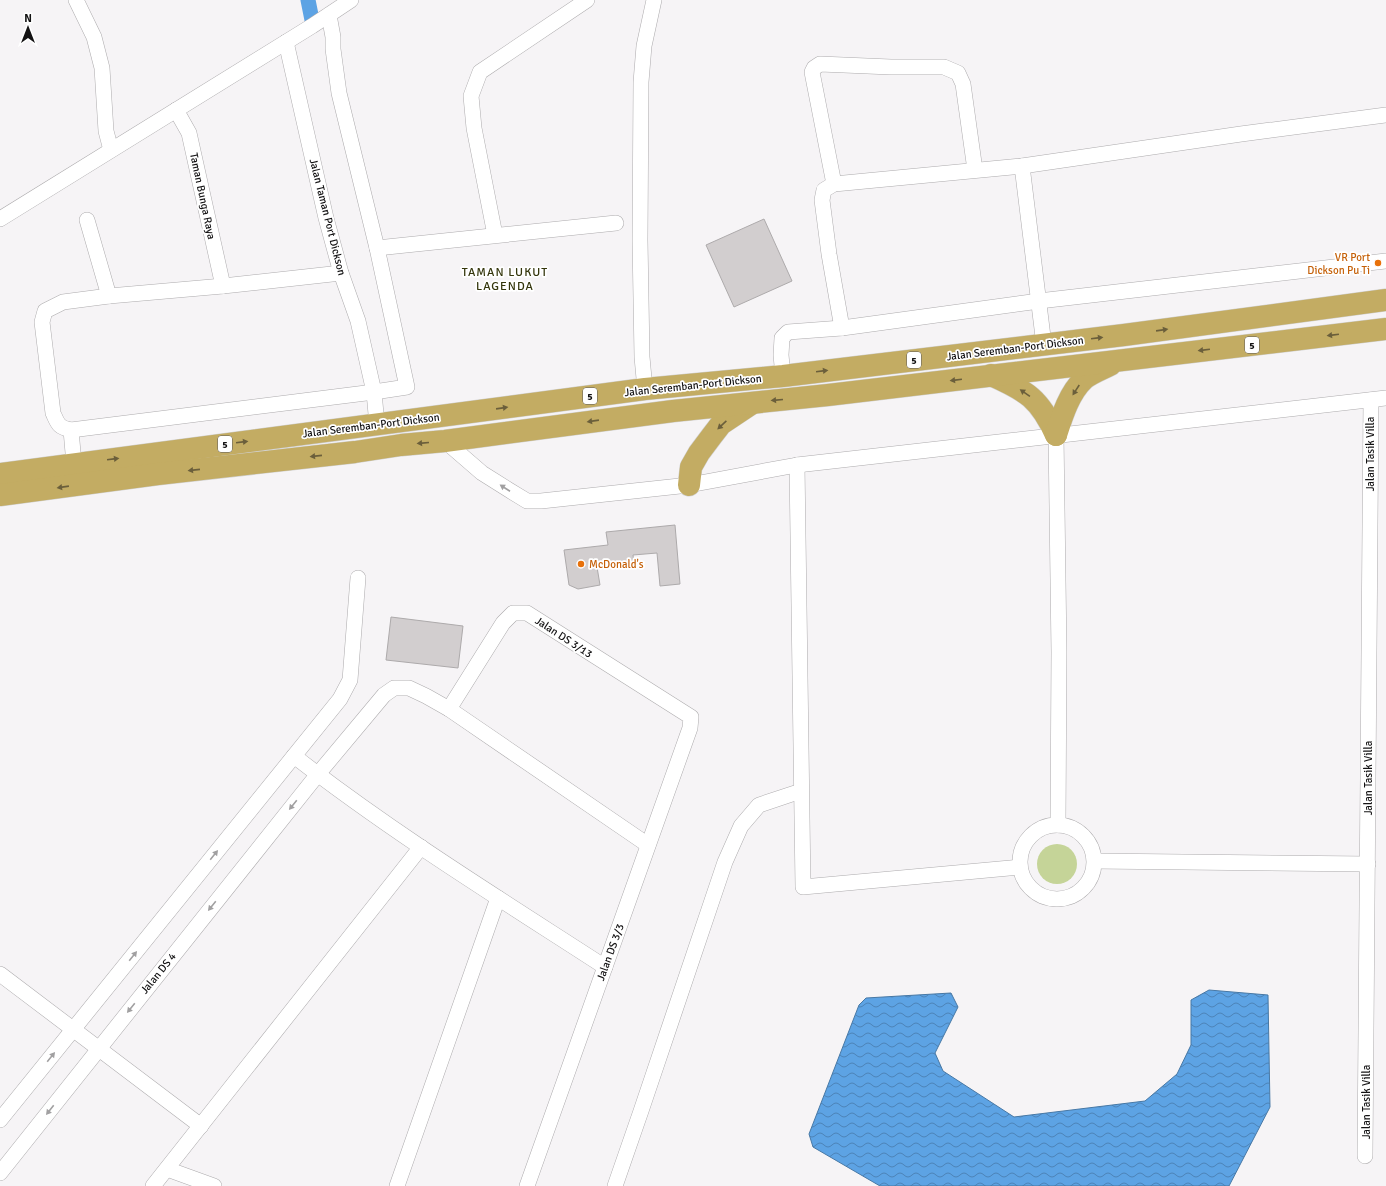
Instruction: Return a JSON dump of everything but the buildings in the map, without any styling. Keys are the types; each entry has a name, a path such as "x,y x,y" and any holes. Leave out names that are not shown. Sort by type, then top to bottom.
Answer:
{"highway":[{"name":"Jalan Seremban-Port Dickson","path":"0,474 645,389 783,376 1380,304"},
{"name":"Jalan Seremban-Port Dickson","path":"0,495 158,474 355,452 401,445 445,442 673,410 828,395 1386,329"},
{"path":"1355,332 1386,342"},
{"path":"1023,372 1034,363 1041,353 1044,344 1062,357 1080,365"},
{"path":"1056,435 1067,406 1076,389 1085,378 1118,360"},
{"path":"991,375 1011,384 1029,395 1042,408 1056,435"},
{"path":"645,389 650,395 673,410"},
{"path":"632,416 641,405 645,389"},
{"path":"689,485 691,467 699,453 721,424 753,402"},
{"path":"355,452 362,450 368,444 377,425 389,438 401,445"}],"street":[{"path":"76,0 94,37 102,68 106,131 111,150"},
{"path":"0,219 312,26 351,0"},
{"path":"494,235 474,128 471,96 480,72 587,0"},
{"path":"645,389 642,357 640,240 641,82 644,46 654,0"},
{"path":"329,15 339,93 377,248 407,387 71,430 61,428 58,424 53,413 42,322 45,311 63,302 109,296 223,286 341,273"},
{"name":"Jalan Taman Port Dickson","path":"289,40 326,218 341,273 358,321 374,392 377,425"},
{"path":"834,184 812,72 814,68 820,64 891,67 944,67 958,72 963,84 975,170"},
{"name":"Taman Bunga Raya","path":"176,110 189,133 223,286"},
{"path":"842,328 829,254 822,200 824,190 834,184 1022,166 1241,134 1386,115"},
{"path":"1022,166 1044,344"},
{"path":"87,220 109,296"},
{"path":"377,248 616,223"},
{"path":"783,376 781,355 782,338 788,332 842,328 1039,301 1386,260"},
{"path":"445,442 482,473 509,490 527,501 541,501 689,485 797,465 1386,398"},
{"name":"Jalan Tasik Villa","path":"1365,1156 1371,400"},
{"path":"71,430 74,464"},
{"path":"1056,435 1059,652 1058,825"},
{"path":"797,465 803,887 1020,867"},
{"path":"0,1120 340,699 350,680 358,578"},
{"name":"Jalan DS 3/13","path":"449,709 503,623 513,614 526,613 691,717"},
{"name":"Jalan DS 4","path":"0,1173 98,1048 318,774 384,695 394,688 409,688 449,709 648,845"},
{"name":"Jalan DS 3/3","path":"527,1186 690,728 691,717"},
{"path":"294,756 421,847 605,967"},
{"path":"615,1186 725,862 741,826 759,805 802,791"},
{"path":"1058,825 1069,827 1080,832 1088,840 1093,850 1095,861 1093,874 1087,885 1078,894 1066,899 1054,900 1041,896 1031,889 1023,879 1020,867 1021,854 1026,842 1034,833 1046,827 1058,825"},
{"path":"153,1186 421,847"},
{"path":"1095,861 1368,864"},
{"path":"397,1186 498,898"},
{"path":"0,974 201,1126"},
{"path":"167,1169 214,1186"}],"green space":[{"path":"1057,844 1071,850 1077,864 1071,878 1057,884 1043,878 1037,864 1043,850"}],"water":[{"path":"1209,990 1268,995 1270,1107 1229,1186 880,1186 813,1147 809,1134 859,1005 866,998 951,993 958,1007 935,1053 943,1071 1014,1117 1145,1101 1177,1074 1191,1045 1191,1000"}],"waterway":[{"path":"308,0 312,20"}],"place":[{"name":"VR Port Dickson Pu Ti","path":"1378,263"},
{"name":"McDonald's","path":"581,564"}],"district":[{"name":"TAMAN LUKUT LAGENDA","path":"505,279"}]}
